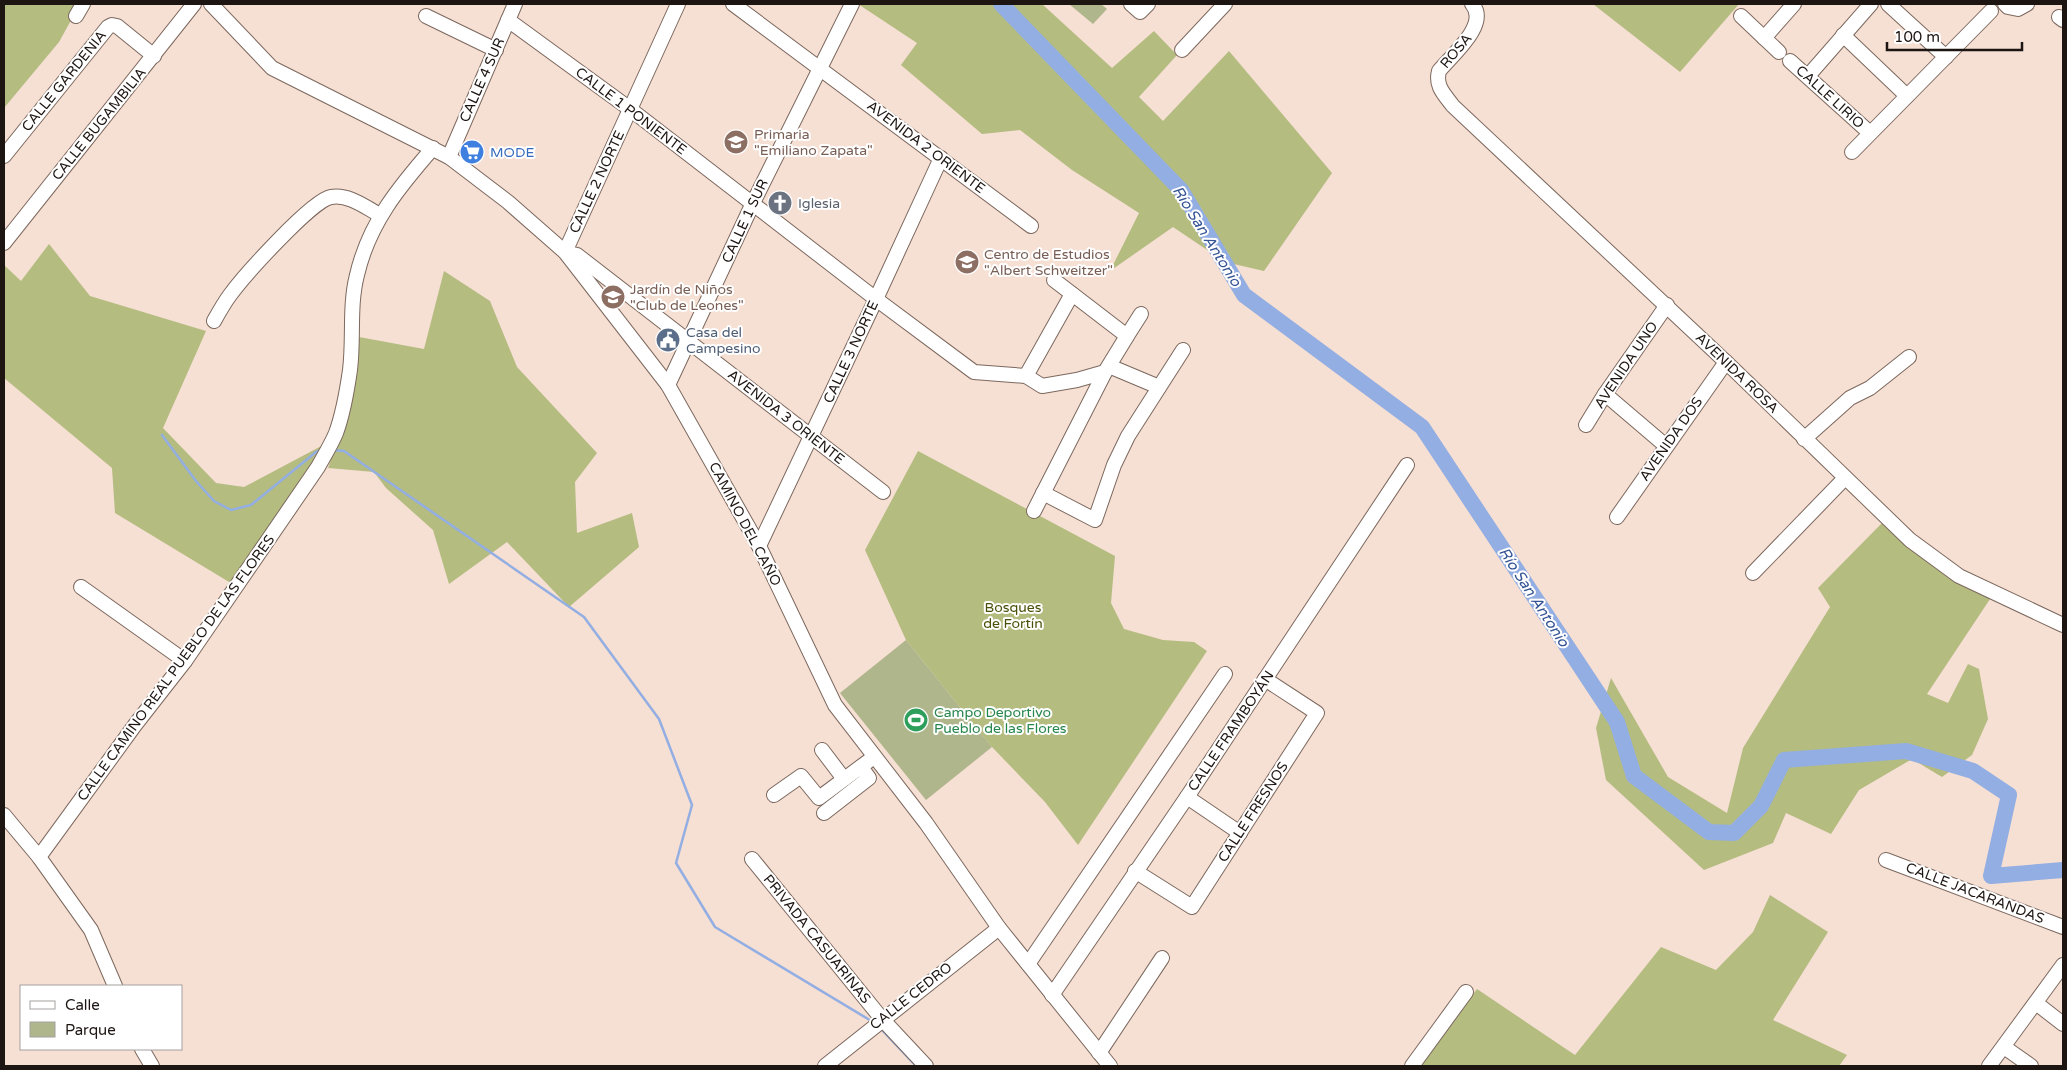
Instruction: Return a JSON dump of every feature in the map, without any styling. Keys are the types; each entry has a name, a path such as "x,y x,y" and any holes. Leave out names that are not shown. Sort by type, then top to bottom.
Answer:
{"street":[{"name":"CALLE BUGAMBILIA","path":"4,244 194,4"},
{"name":"CAMINO DEL CAÑO","path":"211,4 272,68 448,157 508,202 565,252 668,385 759,546 835,705 926,824 999,928 1110,1066"},
{"name":"CALLE 4 SUR","path":"448,157 515,4"},
{"name":"CALLE 2 NORTE","path":"565,252 678,4"},
{"name":"AVENIDA 2 ORIENTE","path":"734,4 1031,226"},
{"name":"CALLE 1 SUR","path":"668,385 753,202 852,4"},
{"path":"1131,4 1140,12 1148,4"},
{"path":"1182,50 1225,4"},
{"name":"ROSA","path":"1437,84 1439,71 1474,29 1478,19 1477,10 1472,4"},
{"path":"1764,38 1794,4"},
{"path":"1808,76 1871,4"},
{"path":"1888,4 1946,57"},
{"path":"2005,4 2008,7 2018,9 2027,4"},
{"path":"1852,152 1991,11"},
{"path":"426,16 496,50"},
{"name":"CALLE LIRIO","path":"1741,16 1870,133"},
{"name":"CALLE 1 PONIENTE","path":"508,20 630,109 753,202 876,299 974,372 1026,376"},
{"name":"CALLE GARDENIA","path":"4,156 108,27 112,25 117,26 154,56"},
{"path":"1843,35 1907,96"},
{"name":"AVENIDA ROSA","path":"1437,84 1453,106 1666,305 1844,479 1910,540 1959,576 2063,625"},
{"name":"CALLE CAMINO REAL PUEBLO DE LAS FLORES","path":"39,857 135,725 185,661 318,468 335,434 350,369 354,291 363,255 380,215 396,192 433,148"},
{"name":"CALLE 3 NORTE","path":"759,546 941,158"},
{"path":"214,321 231,294 309,210 329,197 350,199 380,215"},
{"name":"AVENIDA 3 ORIENTE","path":"565,252 577,256 883,492"},
{"path":"1054,280 1127,336"},
{"path":"1072,294 1026,376 1042,386 1077,380 1107,369 1159,387"},
{"name":"AVENIDA UNO","path":"1586,425 1666,305"},
{"path":"1034,511 1107,369 1141,314"},
{"path":"1043,493 1095,520 1114,465 1128,436 1183,350"},
{"path":"1804,439 1850,398 1870,388 1909,357"},
{"name":"AVENIDA DOS","path":"1617,517 1726,362"},
{"path":"1605,394 1666,446"},
{"name":"CALLE FRAMBOYÁN","path":"1052,994 1187,797 1407,466"},
{"path":"1753,573 1844,479"},
{"path":"81,587 185,661"},
{"path":"1028,964 1224,674"},
{"name":"CALLE FRESNOS","path":"1135,872 1192,906 1317,713 1265,678"},
{"path":"822,750 844,779"},
{"path":"774,794 801,776 819,798 874,757"},
{"path":"824,813 869,778 861,767"},
{"path":"1187,797 1240,833"},
{"path":"4,815 39,857 91,930 115,985"},
{"name":"PRIVADA CASUARINAS","path":"752,858 882,1019 926,1066"},
{"name":"CALLE JACARANDAS","path":"1886,860 2063,926"},
{"name":"CALLE CEDRO","path":"825,1066 999,928"},
{"path":"1099,1054 1162,958"},
{"path":"1989,1066 2063,965"},
{"path":"1412,1066 1466,992"},
{"path":"2036,1003 2063,1024"},
{"path":"2004,1047 2031,1066"},
{"path":"143,1050 152,1066"}],"green space":[{"path":"4,4 80,4 59,42 4,108"},
{"path":"858,4 1042,4 1112,68 1154,31 1177,55 1139,97 1163,121 1229,51 1332,173 1264,271 1225,262 1173,227 1110,271 1139,213 1072,170 1020,130 982,134 901,65 917,43"},
{"path":"1069,4 1101,4 1107,9 1093,24"},
{"path":"1593,4 1739,4 1680,72"},
{"path":"49,244 90,296 206,331 163,428 216,483 244,487 327,443 234,585 115,513 112,468 4,378 4,265 21,281"},
{"path":"444,271 490,301 517,367 597,453 575,482 577,533 632,513 639,547 569,607 507,542 449,584 433,530 386,488 374,472 328,468 349,410 358,370 359,337 424,349"},
{"name":"Bosques de Fortín","path":"918,451 1115,556 1111,603 1124,629 1163,640 1194,642 1207,651 1078,845 1045,802 992,747 906,640 865,550"},
{"path":"1882,523 1906,544 1992,596 1927,694 1948,703 1968,664 1979,669 1988,719 1972,755 1942,777 1912,759 1859,790 1831,834 1786,813 1773,843 1704,870 1606,780 1596,728 1611,678 1668,777 1727,813 1743,748 1830,607 1818,588"},
{"name":"Campo Deportivo Pueblo de las Flores","path":"906,640 992,747 926,800 840,693"},
{"path":"1770,895 1828,932 1773,1020 1847,1055 1839,1066 1419,1066 1477,989 1575,1055 1661,947 1716,970 1753,932"}],"waterway":[{"name":"Río San Antonio","path":"1001,4 1181,190 1244,295 1422,427 1617,722 1634,776 1709,832 1734,833 1761,806 1784,760 1906,751 1973,771 2009,795 1991,876 2063,870"},
{"path":"162,435 196,481 214,501 231,510 251,505 316,452 322,450"},
{"path":"334,450 344,451 584,617 659,719 692,805 676,863 715,927 873,1022"},
{"path":"881,1029 916,1066"}],"place":[{"name":"Primaria \"Emiliano Zapata\"","path":"736,142"},
{"name":"MODE","path":"472,152"},
{"name":"Iglesia","path":"780,203"},
{"name":"Centro de Estudios \"Albert Schweitzer\"","path":"967,262"},
{"name":"Jardín de Niños \"Club de Leones\"","path":"613,297"},
{"name":"Casa del Campesino","path":"668,340"},
{"name":"Campo Deportivo Pueblo de las Flores","path":"916,720"}]}
